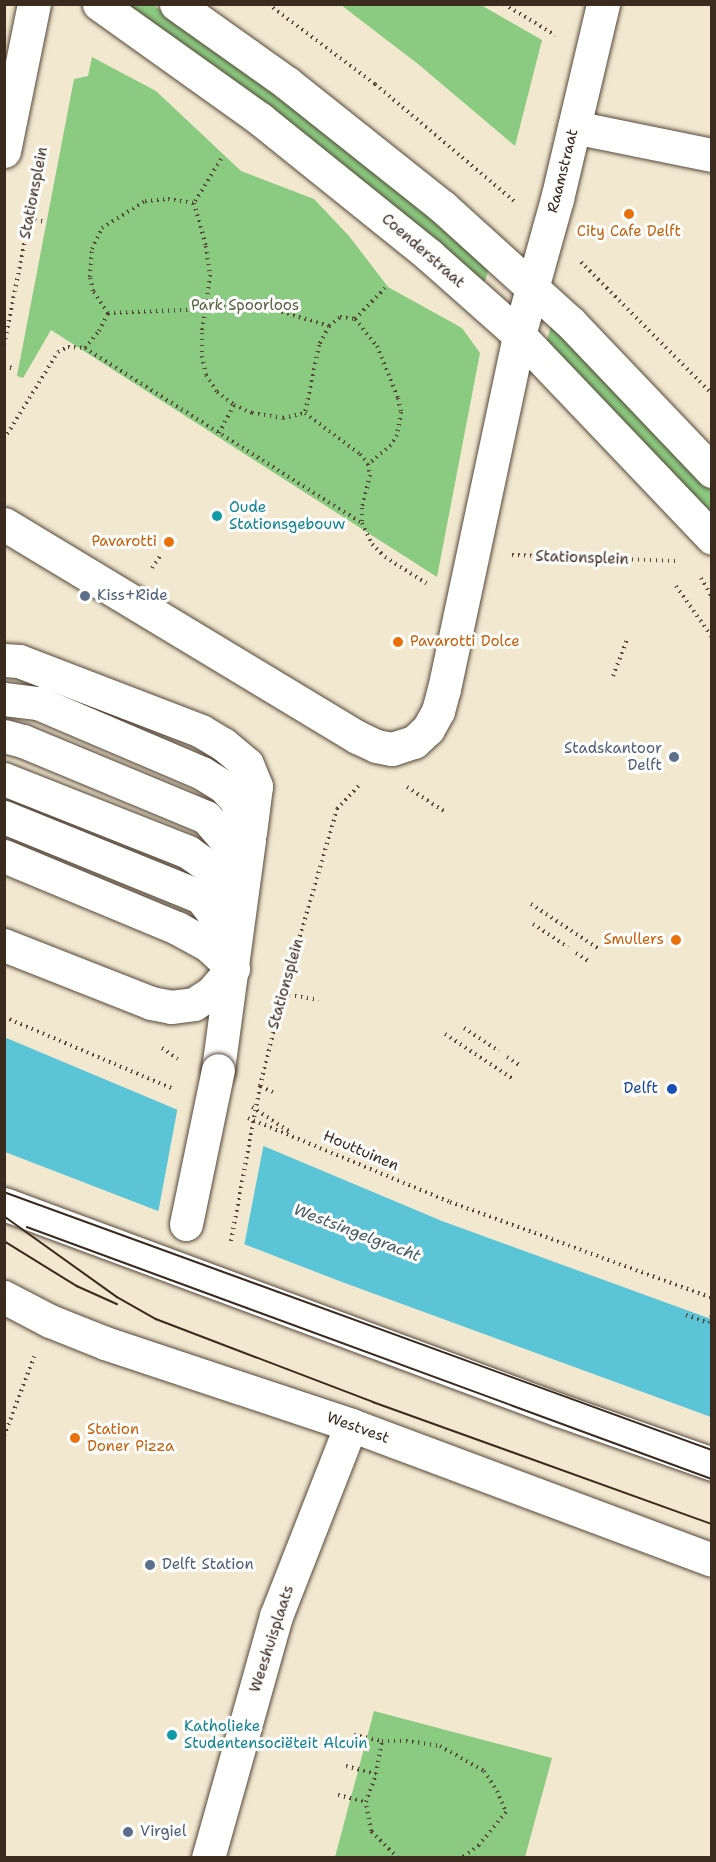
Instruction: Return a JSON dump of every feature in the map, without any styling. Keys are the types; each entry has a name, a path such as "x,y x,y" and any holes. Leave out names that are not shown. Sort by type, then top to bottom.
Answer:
{"street":[{"path":"4,151 34,4"},
{"name":"Coenderstraat","path":"99,4 260,119 421,248 519,335 711,538"},
{"path":"176,4 251,56 357,136 443,207 570,322 711,471"},
{"name":"Raamstraat","path":"519,335 548,231 603,4"},
{"path":"574,127 711,155"},
{"path":"4,524 357,737 376,746 392,749 414,742 428,729 438,711 464,603 473,547 519,335"},
{"path":"4,660 19,661 190,727 223,744 247,764 256,786 242,876 233,968 218,1070 177,1270"},
{"path":"4,699 38,704 202,773 224,787 236,800 249,840"},
{"path":"4,736 23,741 206,817 236,852 242,876"},
{"path":"4,779 188,852 225,878 237,914"},
{"path":"4,817 201,897 225,928 233,968"},
{"path":"4,856 177,928 208,946 233,968"},
{"path":"4,945 151,1003 171,1007 194,1004 202,999 233,968"},
{"path":"4,1204 177,1270 711,1464"},
{"name":"Westvest","path":"4,1297 50,1321 105,1343 351,1425 711,1560"},
{"name":"Weeshuisplaats","path":"208,1857 276,1616 351,1425"}],"path":[{"path":"268,4 399,104 548,231 648,327 711,394"},
{"path":"504,4 590,55"},
{"path":"221,159 194,203 206,246 210,275 202,333 202,356 206,375 216,392 234,405 252,413 283,418 305,413 360,454 368,464 370,475 362,508 362,523 372,544 385,557 426,582"},
{"name":"Stationsplein","path":"4,345 40,164"},
{"path":"108,313 93,291 90,277 92,249 102,228 145,201 168,199 194,203"},
{"path":"29,219 46,222"},
{"path":"355,319 385,288"},
{"path":"108,313 206,309 253,303 328,326"},
{"path":"85,348 99,331 108,313"},
{"path":"305,413 319,345 328,326 340,317 355,319 377,346 395,389 401,412 401,425 391,445 368,464"},
{"path":"4,439 48,364 58,352 68,347 85,348 362,523"},
{"path":"4,366 12,368"},
{"path":"219,433 234,405"},
{"name":"Stationsplein","path":"473,547 494,555 680,561"},
{"path":"676,586 711,637"},
{"path":"613,676 627,639"},
{"name":"Stationsplein","path":"231,1241 260,1086 283,994 337,809 392,749"},
{"path":"531,904 599,949"},
{"path":"533,924 568,947"},
{"path":"576,953 590,962"},
{"path":"283,994 319,1000"},
{"path":"4,1017 179,1090"},
{"path":"464,1028 499,1051"},
{"path":"445,1034 513,1079"},
{"path":"507,1057 521,1066"},
{"path":"260,1086 273,1092"},
{"name":"Houttuinen","path":"243,1116 450,1202 711,1298"},
{"path":"686,1315 709,1323 711,1317"},
{"path":"4,1436 30,1364 50,1321"},
{"path":"354,1735 382,1741 406,1741 440,1746 483,1771 497,1791 506,1812 479,1845 462,1857"},
{"path":"382,1741 376,1774 366,1802 371,1831 398,1857"},
{"path":"346,1766 376,1774"},
{"path":"338,1795 366,1802"}],"green space":[{"path":"119,5 153,5 239,63 490,266 483,287"},
{"path":"341,5 481,5 542,40 515,146 418,64"},
{"name":"Park Spoorloos","path":"92,57 156,91 241,171 314,199 349,236 388,287 462,328 480,353 437,577 51,330 23,378 17,376 74,79 88,76"},
{"path":"552,323 711,488 711,524 545,347"},
{"path":"374,1711 552,1758 525,1857 335,1857"}],"water":[{"name":"Westsingelgracht","path":"4,1037 442,1221 711,1319 711,1417 342,1282 5,1152"}],"pier":[{"path":"178,1106 264,1143 244,1246 158,1213"}],"tram line":[{"path":"4,1192 712,1450"},
{"path":"4,1216 117,1297 156,1319 373,1402 712,1524"},
{"path":"27,1227 712,1479"},
{"path":"4,1241 77,1286 117,1304"}],"place":[{"name":"City Cafe Delft","path":"629,214"},
{"name":"Oude Stationsgebouw","path":"217,516"},
{"name":"Pavarotti","path":"169,542"},
{"name":"Kiss+Ride","path":"85,596"},
{"name":"Pavarotti Dolce","path":"398,642"},
{"name":"Stadskantoor Delft","path":"674,757"},
{"name":"Smullers","path":"676,940"},
{"name":"Delft","path":"672,1089"},
{"name":"Station Doner Pizza","path":"75,1438"},
{"name":"Delft Station","path":"150,1565"},
{"name":"Katholieke Studentensociëteit Alcuin","path":"172,1735"},
{"name":"Virgiel","path":"128,1832"}]}
